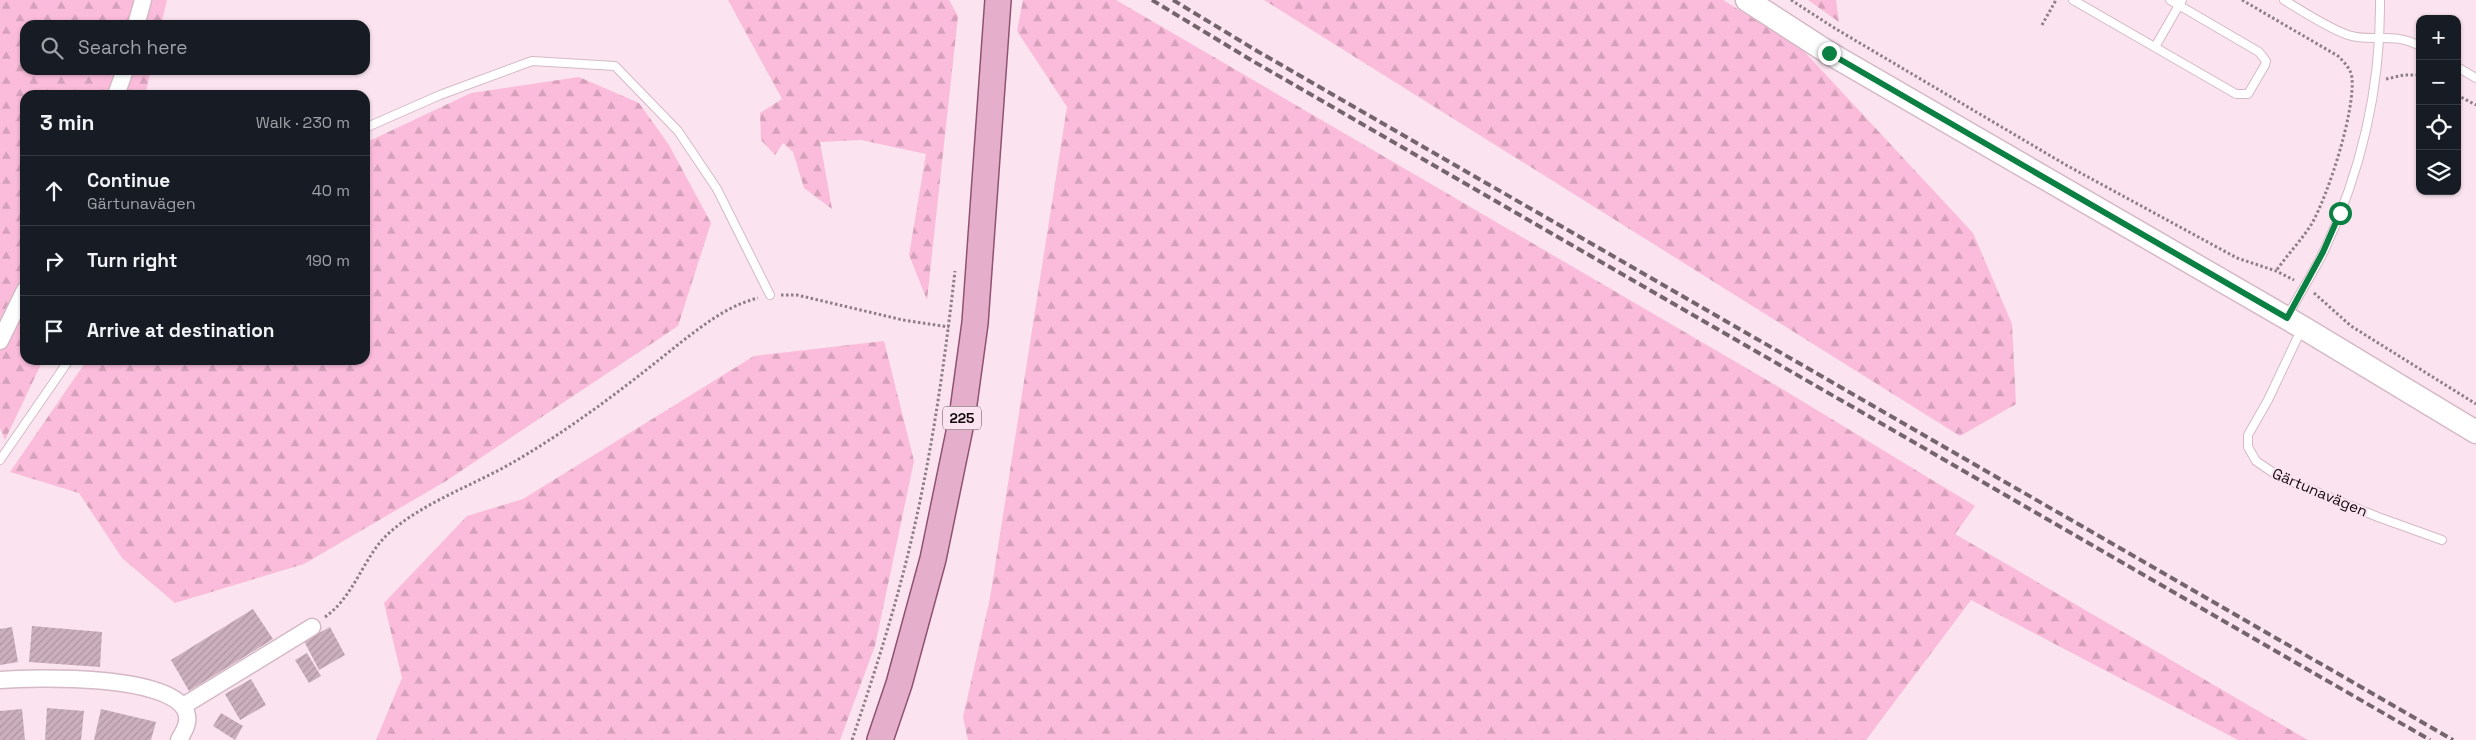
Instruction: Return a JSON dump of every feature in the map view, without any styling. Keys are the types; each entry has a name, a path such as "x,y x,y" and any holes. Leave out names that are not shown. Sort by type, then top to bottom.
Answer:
{"main road":[{"name":"225","path":"880,740 899,684 933,559 962,418 975,323 998,0"}],"street":[{"path":"137,20 143,0"},
{"path":"1747,0 1829,53 2295,322 2476,432"},
{"path":"118,90 123,75"},
{"path":"0,341 20,300"},
{"path":"183,706 312,626"},
{"path":"0,680 27,677 118,681 159,692 183,706 188,718 186,727 179,740"}],"lane":[{"path":"2073,0 2236,94 2248,94 2265,65 2263,57 2259,52 2181,3 2170,0"},
{"path":"2284,0 2348,35 2405,39 2416,44"},
{"name":"Gärtunavägen","path":"2380,0 2381,37 2371,111 2355,171 2323,252 2304,286 2295,322 2268,400 2248,435 2248,447 2256,461 2278,476 2378,517 2442,540"},
{"path":"2155,47 2181,3"},
{"path":"370,126 440,95 532,61 615,66 678,131 717,189 770,295"},
{"path":"2461,69 2476,78"},
{"path":"0,460 65,365"}],"path":[{"path":"1791,0 1836,29 2066,164 2237,258 2276,271 2304,286 2323,300 2351,326 2476,404"},
{"path":"2042,25 2056,0"},
{"path":"2242,0 2338,56 2349,68 2352,78 2349,108 2338,155 2322,201 2299,244 2276,271"},
{"path":"2461,97 2476,106"},
{"path":"852,740 883,648 913,532 942,378 956,262"},
{"path":"312,626 330,614 344,598 387,534 407,520 516,461 574,424 614,397 712,318 741,302 770,295 797,295 903,320 948,327"}],"green space":[{"path":"0,0 167,0 162,20 20,20 20,75 150,75 146,90 20,90 20,365 41,365 5,440 0,428"},
{"path":"728,0 949,0 958,16 927,300 909,255 926,154 861,140 820,142 832,209 804,188 793,152 783,143 775,155 761,140 760,113 782,99"},
{"path":"1023,0 1116,0 1777,386 1975,506 1955,534 2308,740 2238,740 1971,600 1866,740 968,740 963,717 990,598 1067,107 1017,31"},
{"path":"1264,0 1723,0 1801,48 1973,233 2012,324 2016,404 1960,436"},
{"path":"1808,0 1836,0 1839,22"},
{"path":"579,77 639,103 669,145 711,223 678,326 446,481 304,564 175,603 122,558 79,493 10,472 84,365 370,365 370,141 471,93"},
{"path":"884,341 914,461 875,646 840,740 376,740 402,678 384,603 467,516 523,499 754,356"}],"building":[{"path":"253,609 273,639 189,691 171,660"},
{"path":"32,626 102,632 100,667 29,662"},
{"path":"12,627 18,662 0,665 0,629"},
{"path":"330,627 345,655 319,670 304,641"},
{"path":"307,653 321,676 309,683 295,660"},
{"path":"251,679 266,705 240,720 225,694"},
{"path":"47,708 84,711 81,740 45,740"},
{"path":"22,709 25,740 0,740 0,711"},
{"path":"101,709 156,722 151,740 94,740"},
{"path":"221,713 243,726 235,740 213,726"}],"railway":[{"path":"1152,0 1251,60 2430,740"},
{"path":"1173,0 1257,51 2453,740"}],"route":[{"path":"1829,53 2287,318 2323,252 2340,213"}]}
